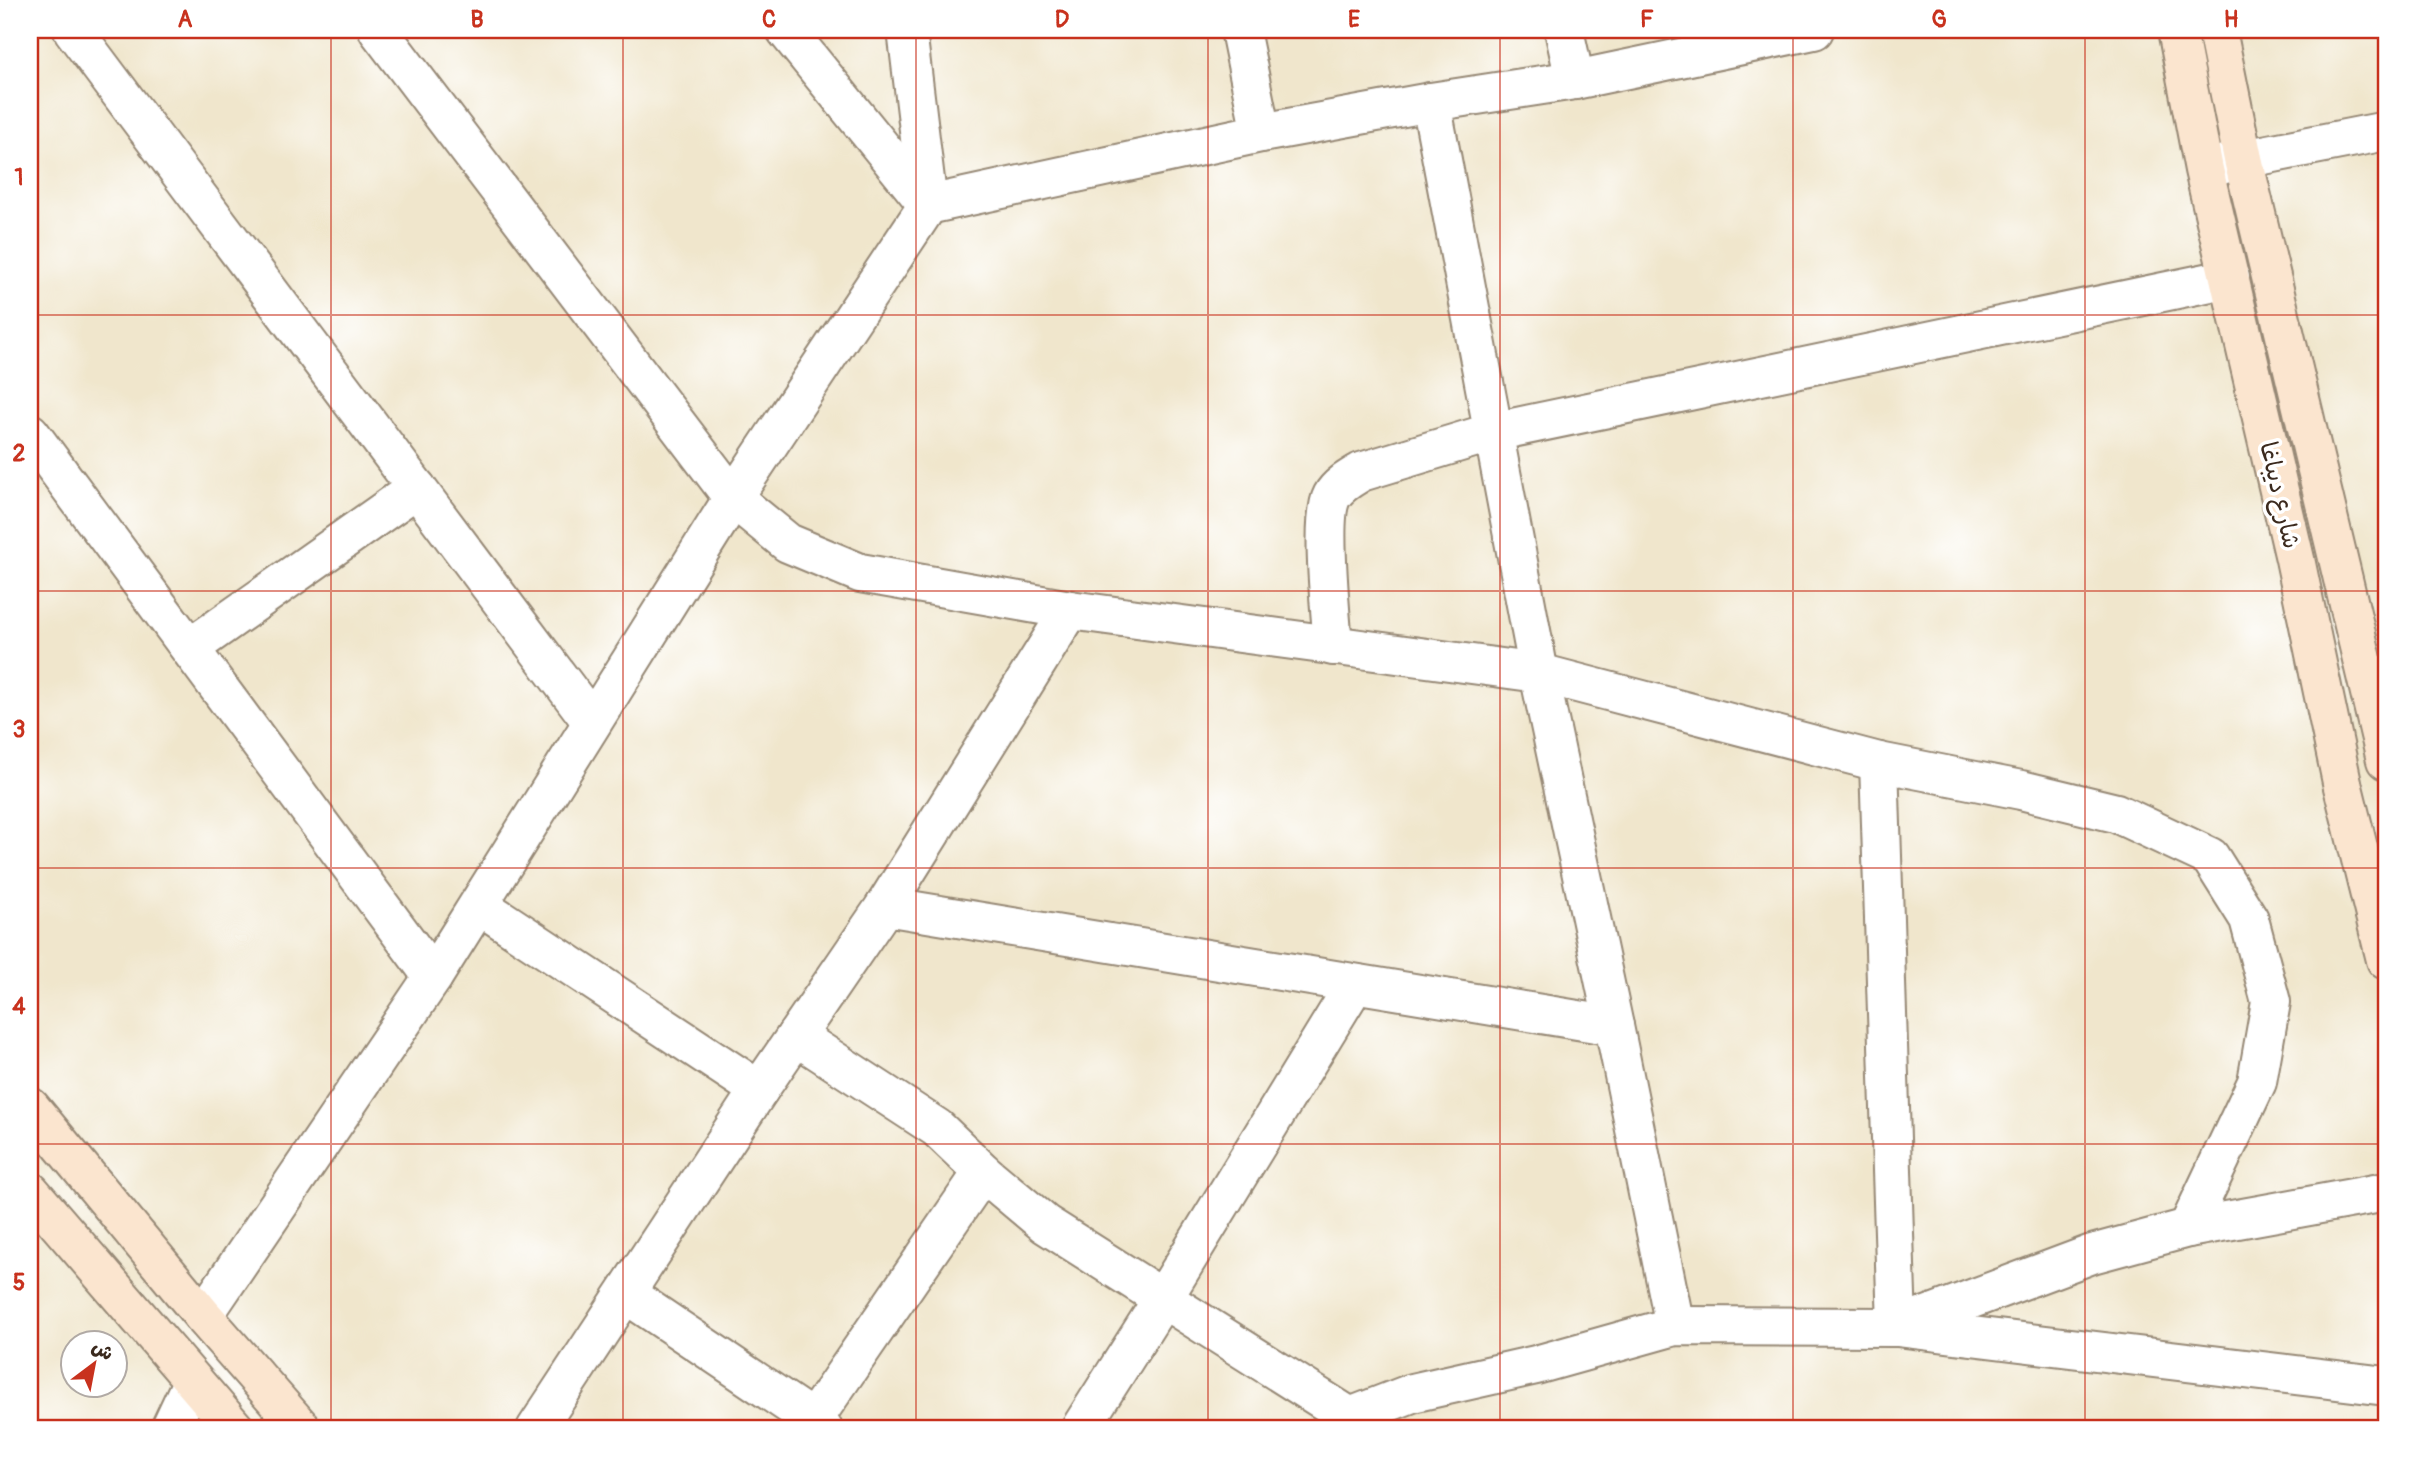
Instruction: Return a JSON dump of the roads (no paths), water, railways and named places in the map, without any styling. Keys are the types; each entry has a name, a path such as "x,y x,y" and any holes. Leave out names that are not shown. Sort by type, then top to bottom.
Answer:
{"main road":[{"name":"شارع ديباغا","path":"2176,30 2204,170 2295,559 2343,787 2386,960"},
{"name":"شارع ديباغا","path":"2217,30 2243,159 2386,760"},
{"path":"30,1107 203,1317 302,1429"},
{"path":"30,1191 235,1429"}],"street":[{"path":"73,30 592,722"},
{"path":"378,30 733,498 789,543 860,573 1070,610 1539,673 1879,762 2021,790 2116,813 2210,857 2249,919 2272,1002 2257,1082 2188,1228"},
{"path":"786,30 928,205"},
{"path":"203,1317 433,977 733,498 928,205 908,30"},
{"path":"1240,30 1261,134"},
{"path":"1564,30 1575,80"},
{"path":"928,205 1261,134 1575,80 1814,30"},
{"path":"1431,103 1539,673 1615,1026 1675,1326"},
{"path":"2204,170 2243,159 2386,131"},
{"path":"1333,646 1326,517 1332,495 1345,482 1361,472 1493,432 2230,278"},
{"path":"30,433 433,977"},
{"path":"190,648 417,488"},
{"path":"536,1429 759,1090 885,906 1070,610"},
{"path":"1879,762 1896,1327"},
{"path":"479,905 759,1090"},
{"path":"885,906 1615,1026"},
{"path":"1080,1429 1355,984"},
{"path":"796,1036 937,1128 983,1172 1045,1224 1342,1423 1412,1393 1536,1365 1675,1326 1896,1327 2386,1386"},
{"path":"626,1294 818,1425 983,1172"},
{"path":"1896,1327 2092,1254 2188,1228 2386,1192"},
{"path":"170,1429 192,1382"}]}
